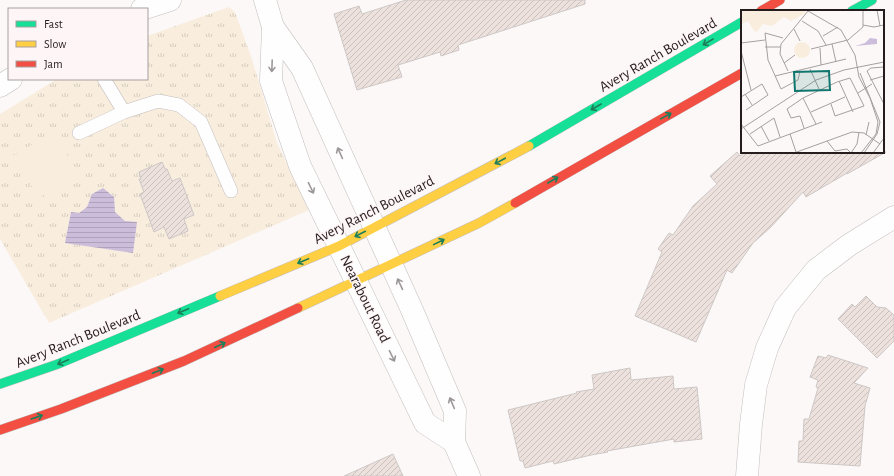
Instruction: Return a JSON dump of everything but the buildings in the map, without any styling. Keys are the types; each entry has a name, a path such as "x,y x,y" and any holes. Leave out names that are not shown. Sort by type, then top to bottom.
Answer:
{"main road":[{"path":"763,10 780,0"},
{"path":"854,10 872,0"},
{"name":"Avery Ranch Boulevard","path":"0,384 58,364 339,246 535,143 741,23"},
{"path":"0,430 61,409 184,361 479,223 741,74"}],"street":[{"path":"145,8 170,0"},
{"name":"Nearabout Road","path":"265,0 273,27 271,81 300,166 425,423 454,442"},
{"name":"Nearabout Road","path":"273,27 302,68 412,310 455,411 454,442 469,476"},
{"path":"0,86 9,80"},
{"path":"747,476 756,385 767,348 785,308 816,270 849,245 894,217"}],"lane":[{"path":"105,80 124,112"},
{"path":"79,133 124,112 158,101 180,105 200,122 231,191"}],"green space":[{"path":"229,7 235,12 252,59 277,143 309,210 49,323 0,239 0,114 55,80 148,80 148,36"},
{"path":"53,132 79,174 39,198 13,156"}],"shaded area":[{"path":"103,188 114,197 115,212 125,221 137,222 133,253 65,243 71,212 79,213 87,207 92,194"}],"traffic: fast":[{"path":"854,10 872,0"},
{"path":"529,146 741,23"},
{"path":"0,384 58,364 220,296"}],"traffic: slow":[{"path":"220,296 339,246 529,146"},
{"path":"298,308 479,223 515,203"}],"traffic: jam":[{"path":"763,10 780,0"},
{"path":"515,203 741,74"},
{"path":"0,430 61,409 184,361 298,308"}]}
